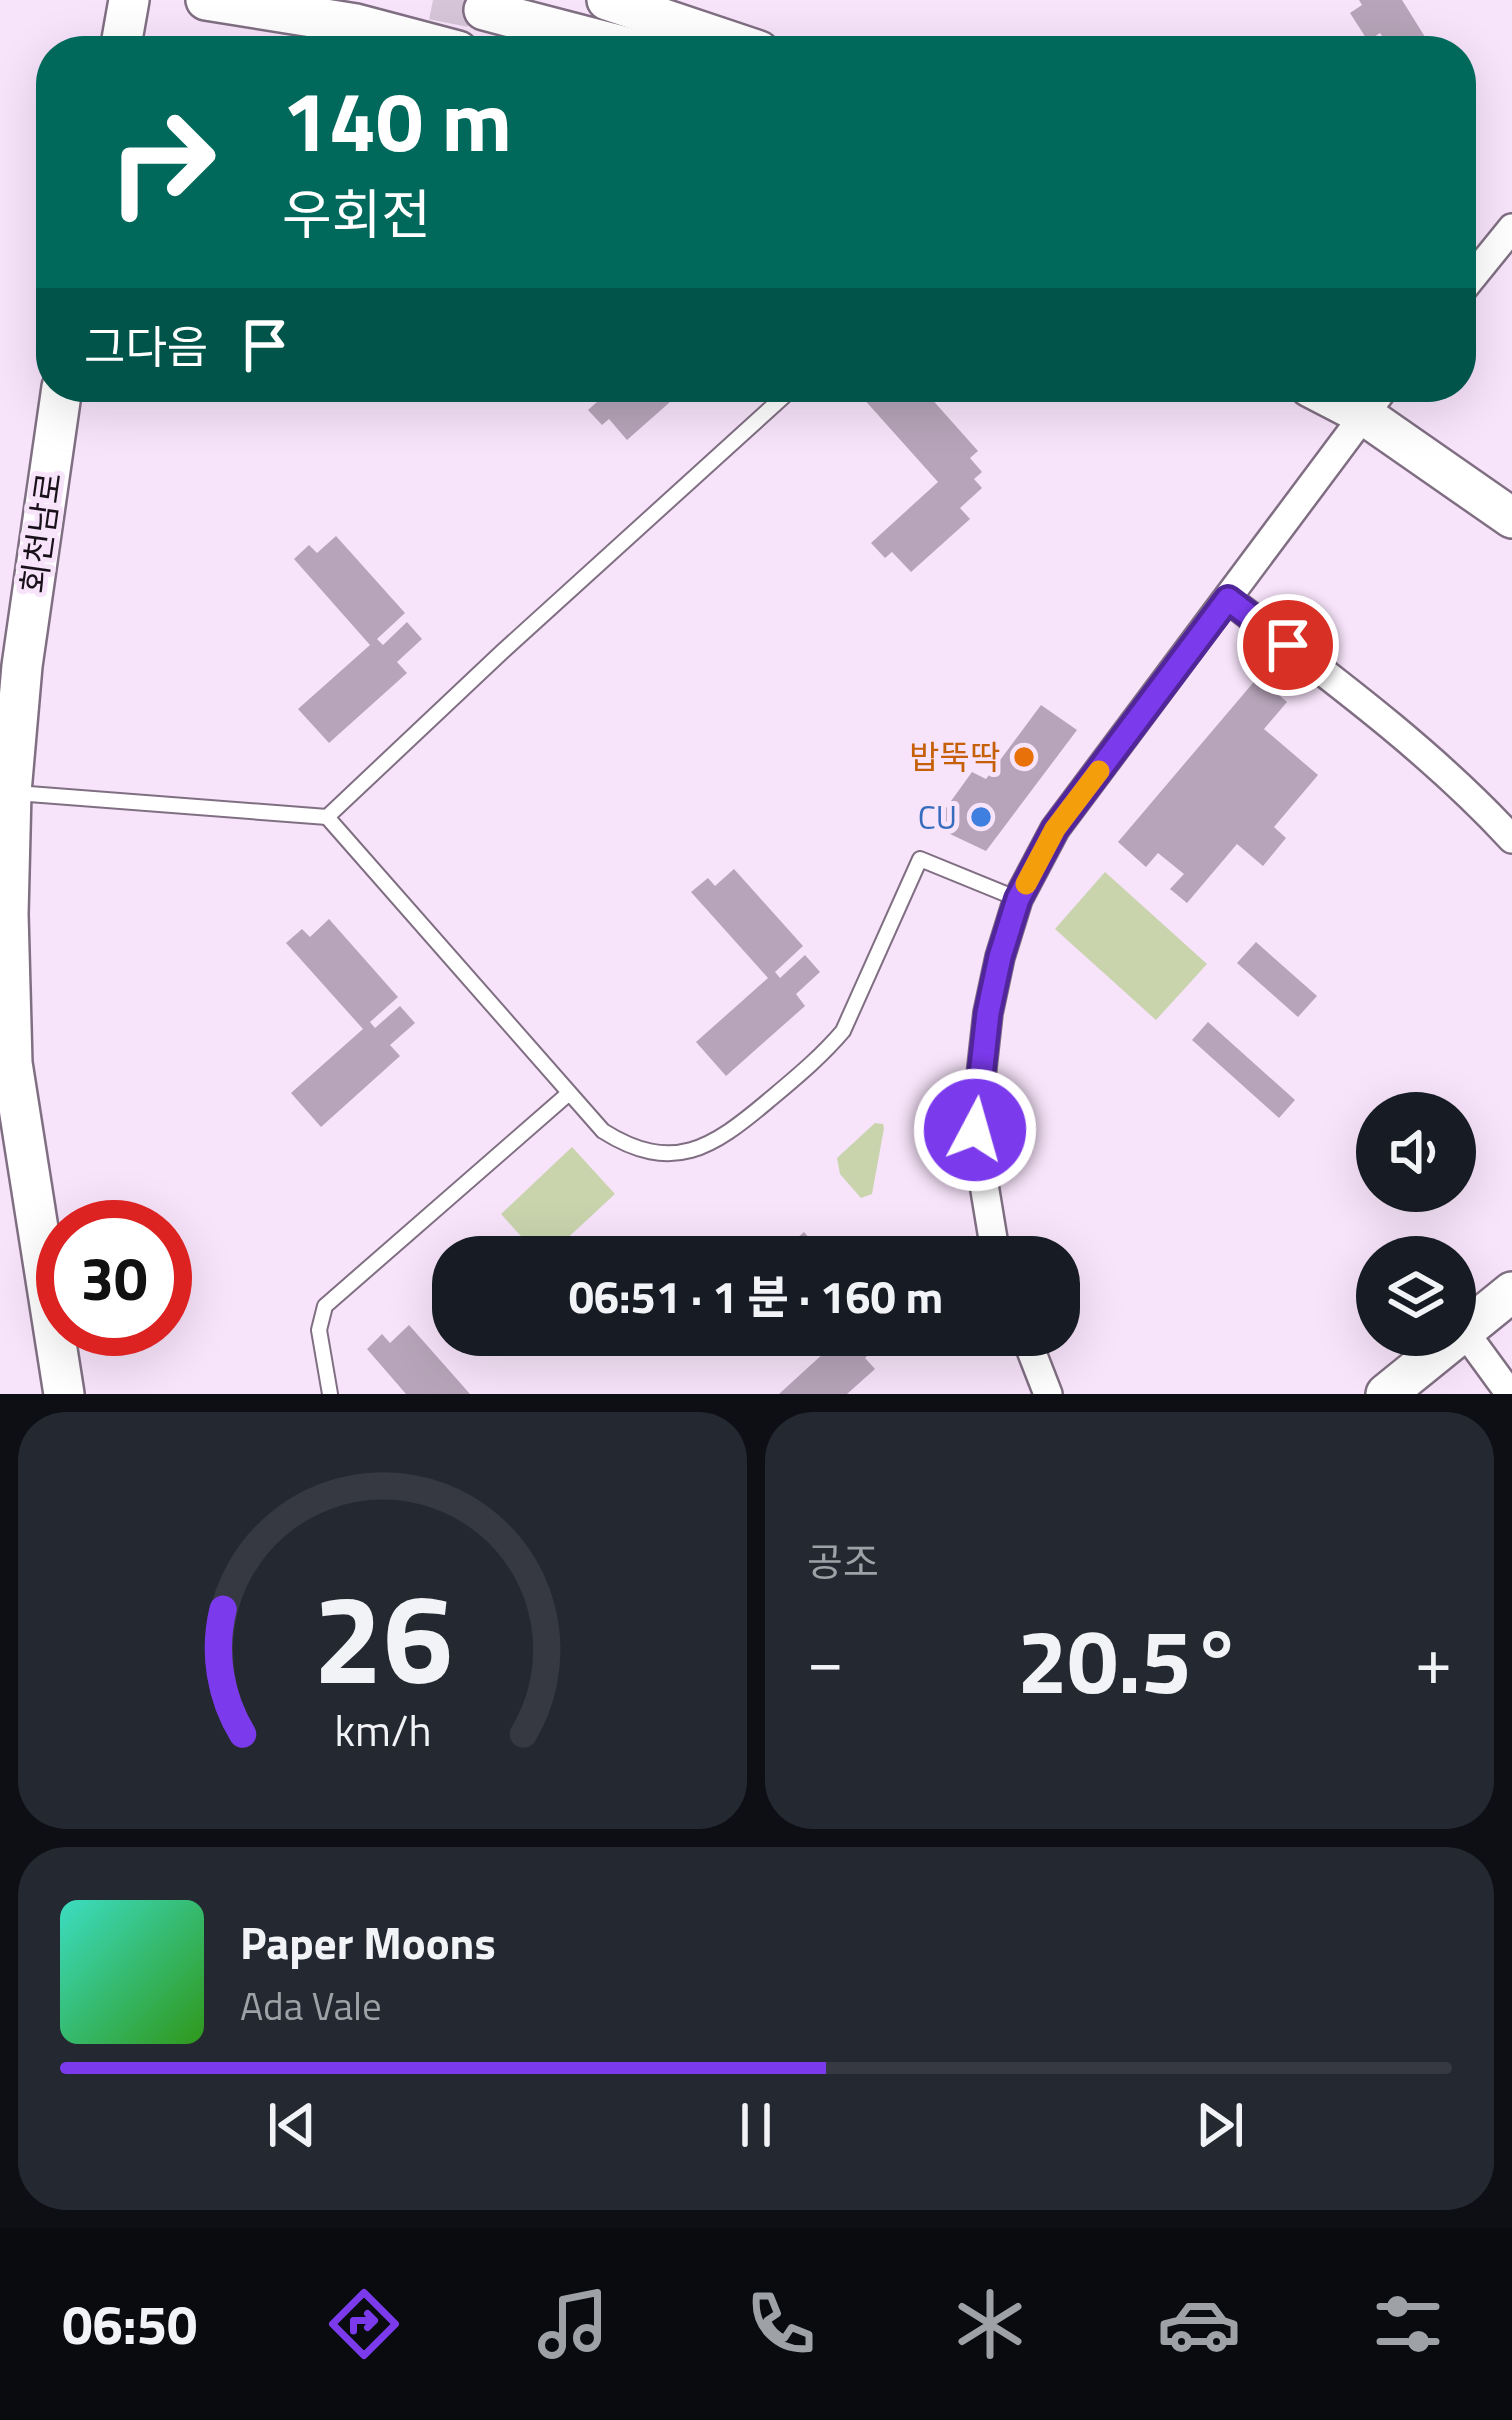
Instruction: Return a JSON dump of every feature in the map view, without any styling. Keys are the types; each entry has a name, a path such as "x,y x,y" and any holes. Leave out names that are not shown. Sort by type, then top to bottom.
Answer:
{"main road":[{"path":"123,36 129,0"},
{"path":"206,0 403,36"},
{"path":"386,0 410,36"},
{"path":"607,0 714,36"},
{"path":"484,10 584,36"},
{"name":"회천남로","path":"60,402 22,666 11,792 8,914 12,1063 64,1394"},
{"path":"1376,402 1512,518"},
{"path":"1476,1321 1512,1292"},
{"path":"1386,1394 1433,1356"}],"street":[{"path":"1476,272 1512,228"},
{"path":"993,1236 975,1130 988,1013 1018,899 1055,829 1374,402"},
{"path":"1228,599 1347,690 1512,839"},
{"path":"1476,1347 1510,1394"},
{"path":"1033,1356 1048,1394"}],"lane":[{"path":"327,818 777,402"},
{"path":"11,792 327,818 603,1131 620,1142 669,1154 711,1145 824,1053 843,1031 920,859 1018,899"},
{"path":"330,1394 319,1330 326,1306 568,1094"}],"green space":[{"path":"1105,872 1207,964 1156,1020 1055,929"},
{"path":"875,1123 884,1128 872,1194 861,1198 840,1174 837,1158"},
{"path":"572,1147 615,1194 570,1236 521,1236 501,1214"}],"building":[{"path":"1359,0 1402,0 1424,36 1365,36 1350,13 1362,5"},
{"path":"597,402 670,402 627,440 609,419 602,425 588,410"},
{"path":"866,402 934,402 978,451 970,458 982,472 974,479 982,488 960,508 970,519 911,572 892,552 885,558 871,543 938,482"},
{"path":"336,536 405,613 377,639 383,645 407,622 422,639 397,662 407,673 329,743 298,709 370,645 294,559 309,545 317,553"},
{"path":"1258,677 1287,702 1264,729 1318,775 1274,827 1286,838 1263,866 1237,844 1187,903 1170,889 1184,874 1158,853 1146,867 1118,842"},
{"path":"1041,705 1077,730 986,851 933,826 972,772 986,779"},
{"path":"734,869 803,946 775,972 780,978 805,955 820,972 796,994 805,1006 726,1076 696,1042 768,978 691,892 708,878 715,886"},
{"path":"329,919 398,997 370,1022 375,1028 400,1006 415,1023 390,1045 400,1056 321,1127 291,1093 363,1029 286,943 302,929 310,937"},
{"path":"1256,942 1317,996 1298,1017 1237,963"},
{"path":"1208,1022 1295,1100 1279,1118 1192,1040"},
{"path":"409,1325 470,1394 406,1394 367,1349 382,1334 390,1343"},
{"path":"821,1356 867,1356 875,1369 847,1394 779,1394"}],"tunnel":[{"path":"433,0 484,10"}],"slow traffic":[{"path":"1026,884 1055,829 1099,771"}],"place":[{"name":"밥뚝딱","path":"1024,757"},
{"name":"CU","path":"981,817"}],"route":[{"path":"975,1130 988,1013 1000,957 1018,899 1055,829 1228,599 1288,645"}]}
